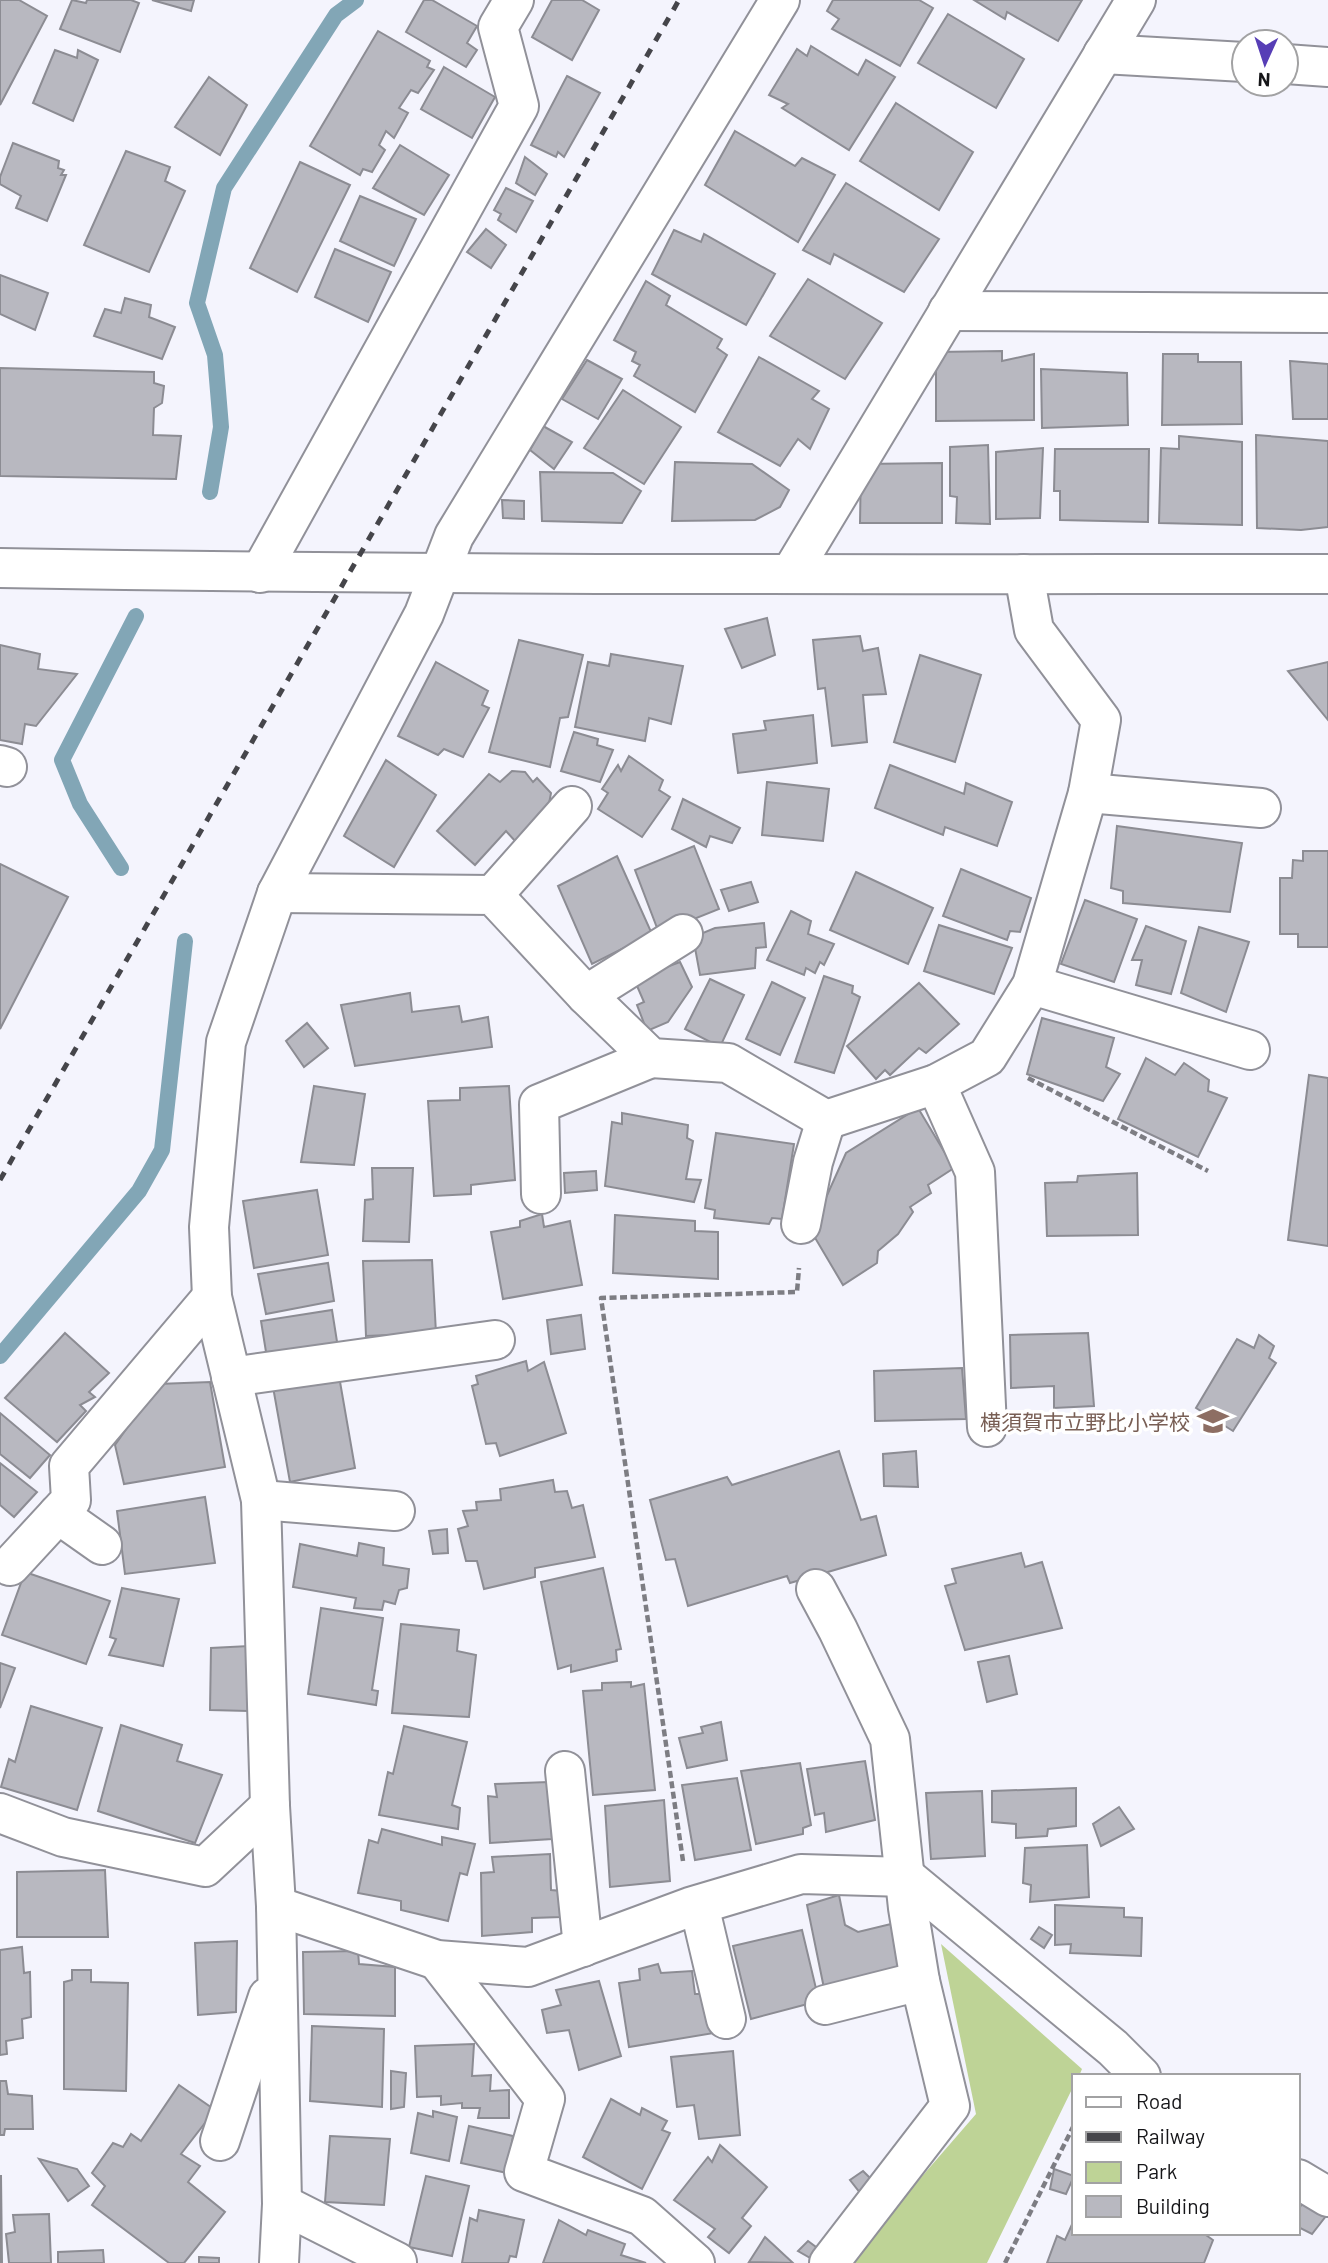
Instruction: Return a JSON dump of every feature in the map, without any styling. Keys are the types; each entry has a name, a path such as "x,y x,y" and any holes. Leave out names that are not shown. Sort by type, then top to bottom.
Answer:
{"street":[{"path":"260,573 519,106 498,27 514,0"},
{"path":"279,2263 282,2204 276,1906 270,1806 261,1500 212,1297 209,1227 226,1042 277,894 424,614 454,536 780,0"},
{"path":"791,573 1136,0"},
{"path":"1103,54 1230,61"},
{"path":"1300,65 1328,66"},
{"path":"948,311 1328,313"},
{"path":"0,568 260,573 441,571 640,575 1328,574"},
{"path":"541,1194 539,1104 651,1058 728,1063 826,1121 936,1084 987,1057 1032,985 1088,793 1101,720 1034,630 1024,574"},
{"path":"1088,793 1261,808"},
{"path":"494,895 572,806"},
{"path":"277,894 494,895 586,995 651,1058"},
{"path":"586,995 683,934"},
{"path":"1032,985 1250,1050"},
{"path":"936,1084 975,1172 987,1427"},
{"path":"801,1224 813,1162 826,1121"},
{"path":"9,1566 71,1500 69,1466 212,1297"},
{"path":"231,1377 495,1340"},
{"path":"261,1500 395,1511"},
{"path":"58,1514 103,1545"},
{"path":"816,1589 890,1739 908,1908 920,1981 950,2106 829,2263"},
{"path":"565,1771 583,1947"},
{"path":"0,1813 63,1838 205,1867 270,1806"},
{"path":"276,1906 437,1960 528,1967 694,1906 801,1874 906,1877 1113,2048 1139,2074"},
{"path":"694,1906 726,2019"},
{"path":"437,1960 545,2099 524,2172 642,2216 695,2263"},
{"path":"220,2141 276,1973"},
{"path":"825,2005 920,1981"},
{"path":"1300,2180 1328,2197"},
{"path":"282,2204 397,2262"}],"path":[{"path":"987,1057 1208,1171"},
{"path":"694,1906 601,1297 797,1292 801,1224"},
{"path":"1005,2263 1072,2129"}],"green space":[{"path":"941,1944 1082,2069 1080,2074 1072,2074 1072,2089 987,2263 847,2263 976,2114"}],"building":[{"path":"0,0 19,0 47,16 0,105"},
{"path":"72,0 86,3 87,0 131,0 139,3 120,52 60,29"},
{"path":"152,0 194,0 191,11"},
{"path":"424,0 432,0 477,26 467,43 477,50 466,67 406,32"},
{"path":"552,0 582,0 599,10 572,60 532,37"},
{"path":"833,0 919,0 933,8 900,66 832,29 839,19 827,11"},
{"path":"974,0 1082,0 1058,41 1007,12 1005,19"},
{"path":"948,14 1024,59 996,108 918,63"},
{"path":"378,31 430,61 427,67 434,70 418,93 411,90 399,108 408,113 394,138 386,131 379,145 385,150 372,172 363,169 360,175 310,146"},
{"path":"811,46 858,75 866,60 895,77 849,150 782,108 788,104 769,95 797,49 807,56"},
{"path":"55,50 77,58 78,50 98,60 73,121 33,103"},
{"path":"444,67 495,97 472,138 421,109"},
{"path":"567,76 600,93 564,157 558,152 556,157 531,145"},
{"path":"209,77 247,105 220,155 175,127"},
{"path":"896,103 973,152 939,210 860,161"},
{"path":"735,131 795,166 802,158 835,175 798,242 705,185"},
{"path":"13,143 59,161 58,168 64,170 61,175 66,175 47,221 16,208 21,196 0,184 0,177"},
{"path":"400,145 449,175 424,215 373,188"},
{"path":"126,151 170,167 165,181 185,191 149,272 84,245"},
{"path":"525,157 547,174 535,195 516,183"},
{"path":"300,162 350,185 297,292 250,268"},
{"path":"846,183 939,239 904,292 834,254 830,264 803,250"},
{"path":"506,188 533,201 516,232 498,220 501,214 494,210"},
{"path":"360,196 416,219 394,266 340,241"},
{"path":"486,229 506,245 491,268 467,252"},
{"path":"674,230 701,242 704,234 775,274 746,325 652,274"},
{"path":"335,249 391,272 368,322 315,297"},
{"path":"0,275 48,293 35,330 0,314"},
{"path":"808,279 882,323 845,379 770,336"},
{"path":"646,281 670,296 666,305 722,339 717,348 727,355 695,412 634,376 640,365 632,361 636,352 614,340"},
{"path":"125,298 151,305 149,317 175,327 162,359 94,336 105,309 121,313"},
{"path":"1002,351 1002,361 1034,354 1034,420 936,421 936,352"},
{"path":"1163,354 1198,354 1198,362 1241,362 1242,424 1162,425"},
{"path":"759,357 819,391 812,399 829,409 810,449 798,439 780,466 718,432"},
{"path":"587,360 622,379 598,419 562,399"},
{"path":"1290,361 1328,364 1328,419 1293,419"},
{"path":"0,368 154,372 154,383 164,386 162,403 154,408 153,435 181,436 176,479 0,476"},
{"path":"1041,369 1127,373 1128,425 1042,428"},
{"path":"623,390 681,427 644,484 584,448"},
{"path":"543,426 572,442 554,469 530,450"},
{"path":"1256,435 1328,441 1328,527 1301,530 1257,528"},
{"path":"1179,436 1242,442 1242,525 1159,523 1161,448 1179,449"},
{"path":"988,445 990,524 956,523 957,497 950,496 950,447"},
{"path":"1043,448 1040,518 996,519 996,452"},
{"path":"1055,449 1149,449 1148,522 1060,520 1060,491 1054,491"},
{"path":"675,462 752,464 789,490 780,507 755,520 672,521"},
{"path":"942,463 942,523 860,523 861,464"},
{"path":"540,472 613,473 641,491 622,523 542,521"},
{"path":"502,500 524,501 524,519 503,518"},
{"path":"767,618 775,655 742,668 725,629"},
{"path":"860,636 863,651 878,648 886,694 863,695 867,742 832,746 825,688 818,689 813,640"},
{"path":"519,640 583,655 568,717 560,718 550,767 489,752"},
{"path":"0,645 40,654 38,669 77,674 36,726 25,724 22,744 0,740"},
{"path":"611,654 683,666 671,724 649,718 645,741 575,727 588,662 609,666"},
{"path":"920,655 981,675 955,762 894,742"},
{"path":"436,662 488,691 482,705 489,708 463,757 444,749 438,755 398,736"},
{"path":"1328,662 1328,720 1288,671"},
{"path":"813,715 817,763 738,773 733,734 766,730 764,721"},
{"path":"574,732 598,739 597,745 613,750 600,782 561,771"},
{"path":"629,756 663,780 659,790 670,797 642,837 598,809 608,793 602,789 618,765 621,771"},
{"path":"386,760 436,795 394,867 344,836"},
{"path":"890,765 964,794 966,783 1012,802 997,846 945,827 943,835 875,808"},
{"path":"512,771 525,772 533,782 537,778 551,793 548,809 516,842 506,831 475,865 437,831 489,774 500,782"},
{"path":"767,782 829,789 823,841 762,835"},
{"path":"683,799 740,828 732,843 710,836 706,847 672,829"},
{"path":"1117,826 1242,843 1230,912 1123,903 1123,891 1111,888"},
{"path":"694,846 719,909 659,933 635,870"},
{"path":"1303,851 1328,851 1328,947 1298,947 1298,934 1280,934 1280,878 1292,878 1293,860 1303,861"},
{"path":"617,856 652,934 592,964 558,886"},
{"path":"0,864 68,897 0,1029"},
{"path":"961,869 1031,898 1020,932 1010,931 1007,940 943,916"},
{"path":"856,872 933,908 908,964 830,930"},
{"path":"751,882 758,902 729,911 721,890"},
{"path":"1085,900 1137,919 1114,982 1061,964"},
{"path":"791,911 811,921 808,934 834,944 824,965 820,962 815,973 806,968 804,975 767,960"},
{"path":"764,923 766,947 756,948 755,968 700,975 693,937 715,928"},
{"path":"939,925 1012,948 994,994 924,971"},
{"path":"1146,926 1186,941 1171,994 1136,985 1142,960 1132,960"},
{"path":"1199,927 1249,942 1226,1012 1181,993"},
{"path":"680,962 692,987 668,1022 647,1031 637,1005 644,1002 634,979"},
{"path":"824,976 853,986 852,993 860,997 834,1073 795,1062"},
{"path":"710,979 744,995 720,1047 685,1029"},
{"path":"772,982 805,998 780,1055 746,1039"},
{"path":"919,983 959,1024 926,1053 919,1048 890,1075 885,1070 876,1079 847,1046"},
{"path":"410,993 412,1012 459,1006 462,1022 488,1017 492,1047 355,1066 341,1005"},
{"path":"1042,1018 1114,1038 1106,1067 1120,1074 1103,1101 1027,1074"},
{"path":"307,1023 328,1048 304,1067 286,1041"},
{"path":"1146,1058 1175,1075 1184,1063 1209,1080 1208,1091 1227,1098 1198,1157 1118,1119"},
{"path":"1309,1075 1328,1078 1328,1246 1288,1240"},
{"path":"314,1086 365,1094 354,1165 301,1162"},
{"path":"509,1086 515,1180 471,1185 471,1194 434,1196 428,1101 460,1100 460,1088"},
{"path":"918,1108 954,1168 928,1185 931,1193 910,1207 913,1212 898,1234 878,1251 877,1263 843,1285 811,1231 846,1153"},
{"path":"622,1113 688,1125 687,1138 693,1141 686,1179 701,1180 694,1202 605,1186 612,1122 622,1124"},
{"path":"716,1133 794,1144 782,1219 772,1218 769,1224 714,1218 715,1210 705,1208"},
{"path":"372,1168 413,1168 409,1242 363,1241 365,1200 373,1199"},
{"path":"596,1171 597,1190 565,1193 564,1173"},
{"path":"1137,1173 1138,1235 1047,1236 1045,1183 1077,1182 1078,1176"},
{"path":"317,1190 328,1255 254,1268 243,1201"},
{"path":"542,1214 544,1227 570,1221 582,1285 503,1299 491,1232 520,1227 520,1221"},
{"path":"615,1215 695,1221 695,1231 718,1232 718,1279 613,1273"},
{"path":"432,1260 436,1333 366,1336 363,1261"},
{"path":"328,1263 334,1301 266,1314 258,1274"},
{"path":"332,1310 338,1348 267,1358 261,1321"},
{"path":"581,1315 585,1349 551,1354 547,1320"},
{"path":"65,1333 109,1373 89,1392 95,1397 80,1405 86,1411 57,1442 5,1398"},
{"path":"1088,1333 1094,1406 1054,1408 1054,1386 1011,1388 1010,1335"},
{"path":"1259,1335 1274,1346 1269,1358 1276,1363 1233,1431 1196,1408 1237,1339 1254,1348"},
{"path":"526,1361 528,1371 544,1362 566,1433 500,1456 496,1443 486,1444 472,1386 478,1384 476,1376"},
{"path":"962,1368 966,1419 875,1421 874,1371"},
{"path":"339,1376 355,1468 290,1482 273,1387"},
{"path":"210,1382 225,1467 124,1484 115,1445 158,1384"},
{"path":"0,1413 50,1455 30,1478 0,1454"},
{"path":"839,1451 861,1520 876,1516 886,1555 790,1583 787,1576 688,1606 675,1559 666,1560 650,1500 727,1477 732,1485"},
{"path":"916,1451 918,1487 884,1486 883,1454"},
{"path":"0,1463 37,1492 14,1517 0,1505"},
{"path":"553,1480 555,1492 567,1491 572,1508 583,1505 595,1557 535,1568 535,1577 484,1589 477,1561 466,1561 458,1529 468,1526 463,1511 477,1510 476,1502 501,1500 500,1489"},
{"path":"205,1497 215,1563 125,1574 117,1511"},
{"path":"447,1529 448,1553 433,1554 429,1531"},
{"path":"359,1543 384,1548 383,1565 409,1569 407,1588 399,1590 395,1604 384,1601 382,1610 354,1608 356,1598 293,1587 300,1544 357,1556"},
{"path":"1021,1553 1025,1567 1042,1562 1062,1628 965,1650 945,1586 956,1583 952,1569"},
{"path":"603,1568 621,1649 616,1650 617,1661 571,1672 571,1665 558,1669 541,1582"},
{"path":"25,1572 110,1601 86,1664 2,1635"},
{"path":"122,1588 179,1599 163,1666 109,1655 116,1639 110,1637"},
{"path":"321,1608 383,1618 372,1690 378,1691 376,1705 308,1694"},
{"path":"401,1624 459,1630 457,1651 476,1655 469,1717 392,1713"},
{"path":"249,1646 248,1711 210,1710 211,1648"},
{"path":"1009,1656 1017,1694 987,1702 978,1662"},
{"path":"0,1663 15,1668 0,1708"},
{"path":"631,1682 631,1687 644,1684 655,1790 593,1795 583,1691 602,1690 602,1683"},
{"path":"31,1706 102,1728 77,1810 1,1787 9,1759 15,1762"},
{"path":"721,1722 727,1760 687,1768 679,1738 703,1733 701,1727"},
{"path":"121,1725 182,1745 177,1761 222,1775 195,1843 98,1811"},
{"path":"404,1726 467,1742 452,1805 460,1808 458,1829 379,1815 388,1772 393,1774"},
{"path":"865,1761 875,1820 826,1832 824,1813 815,1815 807,1769"},
{"path":"800,1763 811,1825 803,1828 803,1834 756,1844 741,1771"},
{"path":"737,1778 751,1850 695,1860 682,1785"},
{"path":"548,1782 552,1839 490,1843 488,1796 497,1797 495,1784"},
{"path":"1076,1788 1076,1826 1048,1829 1047,1836 1016,1838 1016,1824 992,1822 992,1791"},
{"path":"982,1791 985,1856 931,1859 926,1793"},
{"path":"664,1800 670,1881 610,1887 605,1806"},
{"path":"1119,1807 1134,1829 1101,1846 1093,1824"},
{"path":"382,1829 442,1845 442,1837 475,1844 467,1875 460,1873 448,1921 401,1910 401,1901 358,1893 369,1840 378,1843"},
{"path":"1087,1845 1089,1897 1030,1902 1031,1885 1023,1883 1025,1848"},
{"path":"550,1854 551,1890 562,1891 561,1917 532,1918 532,1932 482,1936 481,1873 494,1872 492,1857"},
{"path":"105,1870 108,1937 17,1937 17,1872"},
{"path":"839,1895 845,1925 858,1932 891,1924 901,1981 826,1998 807,1905"},
{"path":"1055,1905 1124,1908 1124,1917 1142,1918 1141,1956 1070,1953 1071,1944 1055,1945"},
{"path":"1039,1927 1052,1935 1044,1948 1031,1939"},
{"path":"802,1930 819,2001 751,2019 733,1946"},
{"path":"237,1941 236,2012 198,2015 195,1943"},
{"path":"22,1947 24,1973 30,1972 31,2017 22,2019 23,2038 6,2041 7,2054 0,2055 0,1950"},
{"path":"358,1951 359,1964 395,1967 395,2016 304,2014 303,1952"},
{"path":"658,1964 661,1973 692,1971 695,1994 708,1994 714,2033 629,2047 619,1983 640,1980 639,1969"},
{"path":"72,1970 91,1970 91,1982 128,1983 126,2091 64,2089 64,1982 72,1980"},
{"path":"599,1981 621,2056 579,2070 569,2030 547,2033 542,2010 561,2005 556,1990"},
{"path":"312,2026 384,2029 382,2107 310,2101"},
{"path":"474,2044 472,2076 491,2075 490,2091 509,2090 509,2118 478,2118 480,2108 462,2108 462,2103 441,2105 441,2096 417,2097 415,2046"},
{"path":"733,2051 740,2135 699,2139 694,2105 677,2107 671,2057"},
{"path":"391,2071 406,2073 404,2107 391,2109"},
{"path":"0,2081 6,2081 8,2094 32,2096 33,2129 5,2129 4,2135 0,2135"},
{"path":"179,2085 215,2110 181,2154 200,2166 188,2182 225,2212 184,2263 169,2263 92,2205 105,2186 92,2173 113,2143 123,2147 131,2134 141,2141"},
{"path":"611,2099 640,2115 642,2108 667,2121 662,2130 670,2133 642,2189 583,2157"},
{"path":"433,2111 457,2117 449,2161 411,2153 418,2113 433,2117"},
{"path":"469,2126 513,2136 507,2173 461,2163"},
{"path":"330,2136 390,2139 384,2205 325,2202"},
{"path":"720,2145 767,2187 742,2218 751,2226 729,2253 708,2237 715,2229 674,2200 708,2157 712,2162"},
{"path":"39,2159 77,2169 89,2186 68,2201"},
{"path":"1054,2169 1072,2175 1066,2194 1050,2189"},
{"path":"863,2171 875,2183 861,2194 850,2180"},
{"path":"1,2175 2,2263 0,2263"},
{"path":"426,2176 469,2186 452,2256 409,2247"},
{"path":"1304,2201 1326,2216 1312,2234 1300,2228 1300,2207"},
{"path":"479,2210 524,2220 516,2257 510,2256 508,2263 462,2263 470,2218 477,2221"},
{"path":"49,2214 51,2263 9,2263 6,2234 15,2232 13,2215"},
{"path":"559,2220 586,2235 588,2230 625,2244 621,2255 646,2263 543,2263"},
{"path":"1072,2224 1072,2235 1206,2235 1213,2240 1204,2263 1047,2263 1057,2236 1065,2240"},
{"path":"765,2237 793,2263 749,2262"},
{"path":"808,2241 820,2250 812,2259 798,2251"},
{"path":"103,2250 104,2263 58,2263 58,2252"},
{"path":"199,2257 219,2258 219,2263 199,2263"}],"waterway":[{"path":"210,492 221,427 215,355 197,303 224,188 336,15 356,0"},
{"path":"121,868 80,804 62,760 136,616"},
{"path":"0,1356 139,1191 162,1150 185,941"}],"railway":[{"path":"0,1180 679,0"}],"place":[{"name":"横須賀市立野比小学校","path":"1213,1421"}]}
